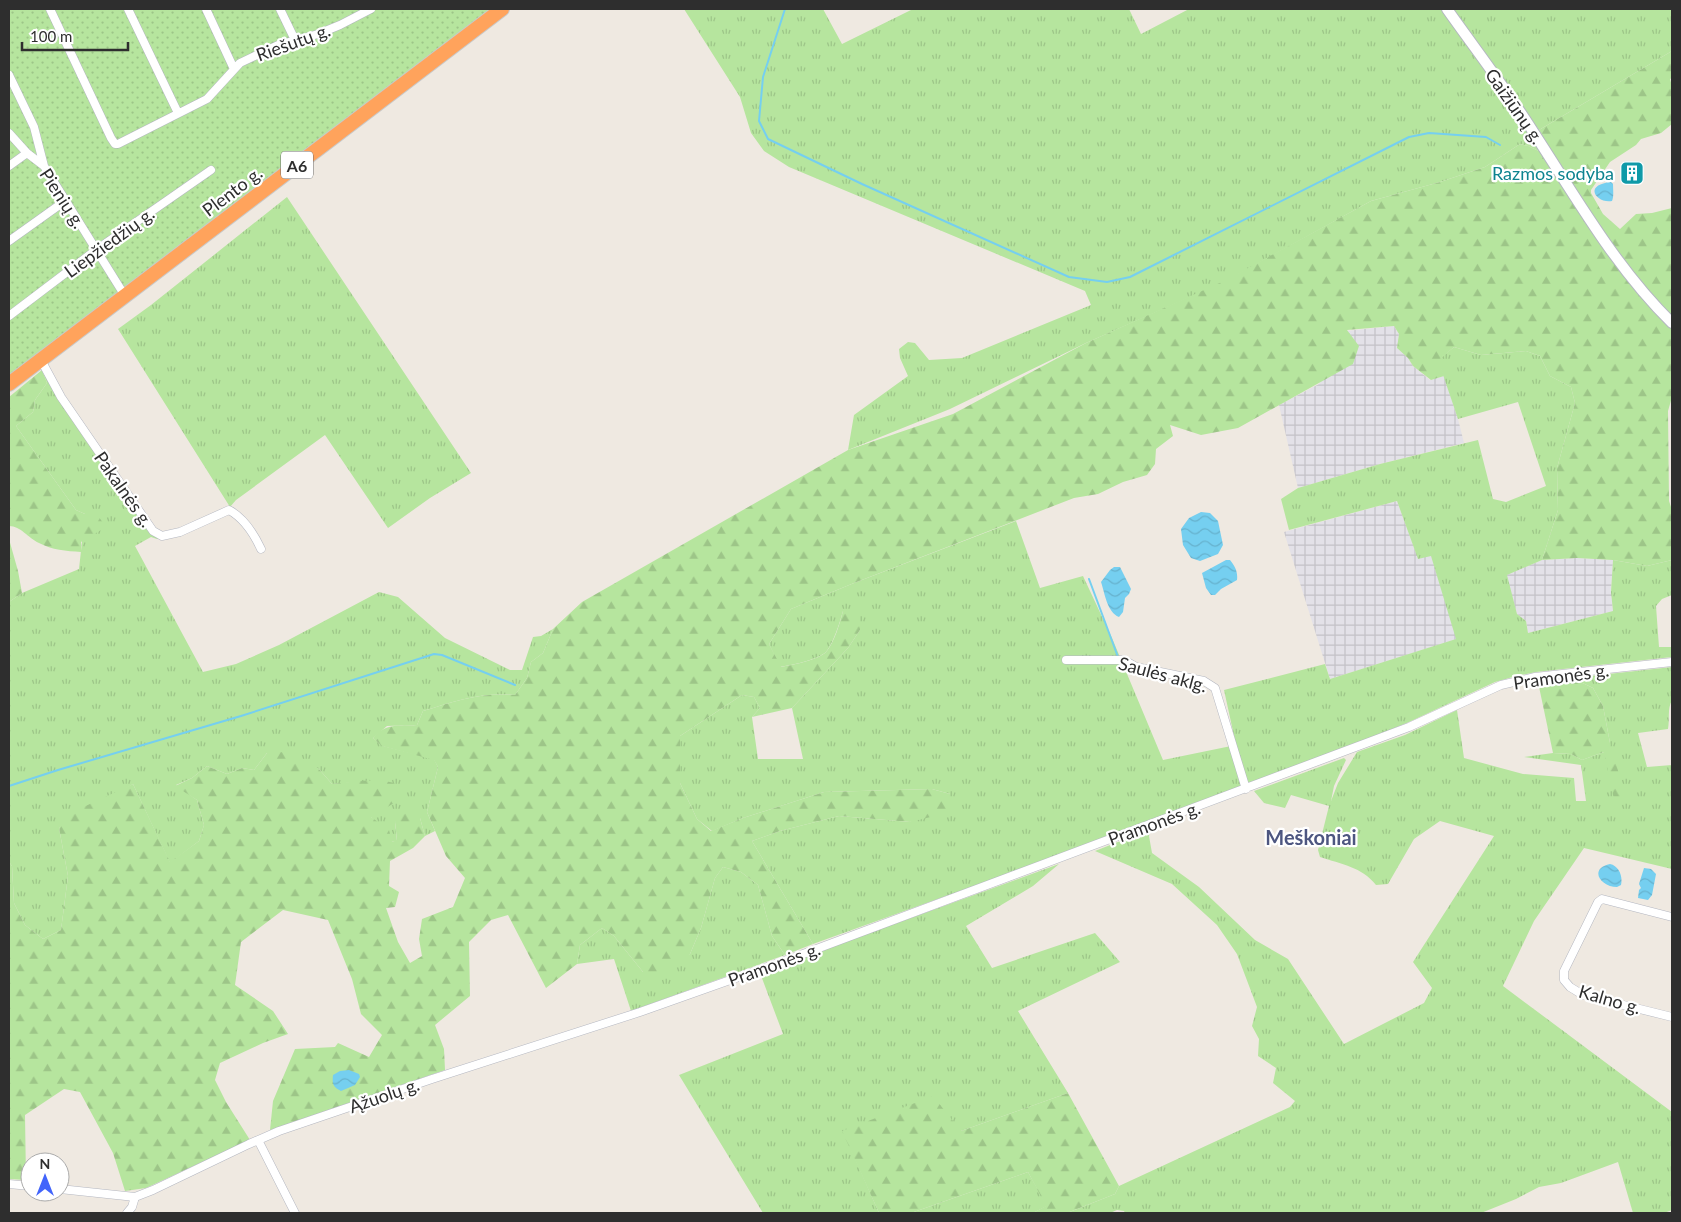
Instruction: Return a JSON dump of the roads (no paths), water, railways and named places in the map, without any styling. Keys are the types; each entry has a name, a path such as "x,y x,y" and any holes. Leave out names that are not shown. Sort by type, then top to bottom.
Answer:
{"highway":[{"name":"Plento g.","path":"9,384 502,9"}],"main road":[{"name":"Gaižiūnų g.","path":"1447,9 1533,131 1604,241 1642,290 1672,323"}],"street":[{"name":"Riešutų g.","path":"50,9 115,144 207,98 240,63 295,40 318,34 360,12 370,9"},
{"path":"128,9 178,114"},
{"path":"206,9 234,69"},
{"path":"280,9 295,40"},
{"path":"9,75 34,128 44,166"},
{"name":"Pienių g.","path":"9,133 27,153 44,166 125,296"},
{"path":"9,166 27,153"},
{"name":"Liepžiedžių g.","path":"9,316 96,250 211,170"},
{"path":"9,241 65,200"},
{"name":"Pakalnės g.","path":"40,360 61,397 153,531 162,536 180,532 229,510 238,514 261,549"},
{"name":"Saulės aklg.","path":"1066,660 1124,660 1136,667 1204,681 1215,688 1246,789"},
{"name":"Pramonės g.","path":"640,1012 862,932 1246,789 1409,727 1501,685 1535,677 1672,662"},
{"name":"Kalno g.","path":"1672,917 1602,899 1598,902 1564,971 1564,980 1570,987 1583,994 1672,1016"},
{"name":"Ąžuolų g.","path":"135,1197 258,1140 423,1082 640,1012"},
{"path":"258,1140 295,1213"},
{"path":"70,1190 135,1197 132,1207 127,1213"}],"water":[{"path":"1611,182 1613,184 1612,201 1601,200 1595,194 1595,190 1602,184"},
{"path":"1201,512 1210,513 1218,521 1223,545 1218,554 1200,561 1191,558 1183,545 1181,529 1189,518"},
{"path":"1226,560 1230,560 1235,567 1237,580 1221,589 1215,595 1211,595 1206,588 1202,573"},
{"path":"1114,567 1120,567 1131,589 1125,598 1123,612 1119,617 1109,607 1101,582"},
{"path":"1610,864 1618,869 1621,875 1621,885 1617,887 1606,884 1599,877 1598,873 1603,866"},
{"path":"1644,868 1651,869 1656,874 1652,895 1648,900 1638,898 1641,888 1639,884"},
{"path":"349,1070 359,1074 360,1077 355,1085 341,1091 334,1085 333,1075 340,1071"}],"waterway":[{"path":"785,9 763,77 759,121 768,139 862,184 1069,277 1107,282 1130,277 1409,137 1429,133 1486,137 1500,145"},
{"path":"1089,579 1118,657"},
{"path":"9,786 241,716 434,654 442,655 515,685"},
{"path":"1120,663 1123,667 1138,672 1139,676"}],"place":[{"name":"Razmos sodyba","path":"1632,173"}],"district":[{"name":"Meškoniai","path":"1311,837"}]}
